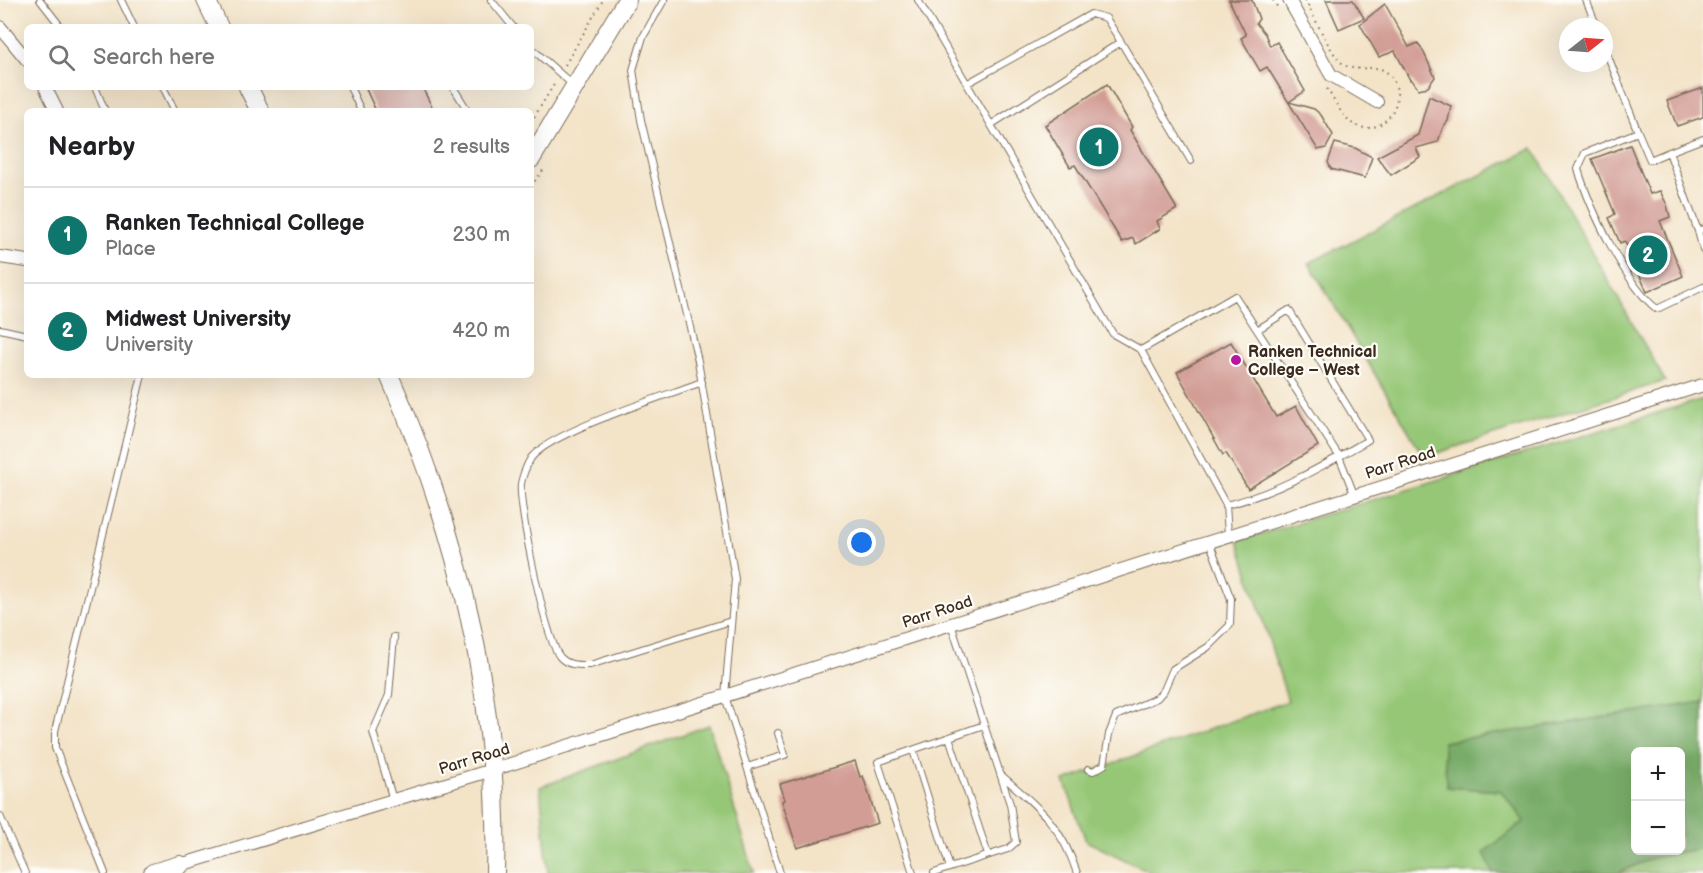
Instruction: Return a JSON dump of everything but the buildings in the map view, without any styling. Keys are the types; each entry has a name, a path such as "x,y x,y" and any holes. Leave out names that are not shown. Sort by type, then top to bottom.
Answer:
{"main road":[{"path":"206,0 218,24"},
{"path":"534,154 627,0"},
{"path":"250,90 259,108"},
{"path":"390,378 424,459 458,566 478,658 492,770 495,873"},
{"path":"153,873 180,869"}],"street":[{"path":"1289,0 1331,75 1377,102"},
{"path":"0,27 24,56"},
{"path":"46,90 56,108"},
{"path":"0,257 24,261"},
{"name":"Parr Road","path":"180,869 1703,384"}],"lane":[{"path":"40,0 59,24"},
{"path":"121,0 133,24"},
{"path":"491,0 511,24"},
{"path":"664,0 643,37 633,70 641,120 702,382 735,579 725,696 780,873"},
{"path":"918,0 969,83 1113,334 1141,350 1226,505 1228,534"},
{"path":"1586,0 1593,18"},
{"path":"969,83 1091,14 1098,14 1106,18 1191,161"},
{"path":"992,124 1121,42"},
{"path":"534,51 575,87"},
{"path":"1613,69 1650,160 1703,139"},
{"path":"96,90 104,108"},
{"path":"164,90 174,108"},
{"path":"351,90 360,108"},
{"path":"455,90 466,108"},
{"path":"1638,132 1585,153 1578,169 1584,191 1611,244 1647,302 1657,309 1703,287"},
{"path":"1669,152 1700,230 1703,250"},
{"path":"1141,350 1235,296 1339,456 1354,494"},
{"path":"1226,505 1248,500 1288,483 1368,440 1289,310 1257,330"},
{"path":"0,329 24,334"},
{"path":"105,873 55,748 55,731 141,378"},
{"path":"702,382 562,436 531,458 521,483 523,517 551,639 561,658 572,665 590,665 731,621"},
{"path":"1088,769 1093,771 1104,765 1109,734 1116,716 1161,695 1173,669 1208,647 1230,625 1231,599 1209,541"},
{"path":"934,873 1008,849 1016,842 1010,804 951,624"},
{"path":"393,800 373,732 389,695 394,637"},
{"path":"913,873 878,762 984,725"},
{"path":"747,767 785,755 778,733"},
{"path":"950,737 988,855"},
{"path":"913,750 950,868"},
{"path":"1000,774 1045,812 1063,838 1077,873"},
{"path":"0,816 25,873"}],"path":[{"path":"534,117 603,0"}],"green space":[{"path":"1533,148 1665,381 1424,457 1309,263"},
{"path":"1703,399 1703,702 1443,742 1447,787 1501,791 1526,822 1484,852 1493,873 1152,873 1086,841 1064,781 1288,701 1238,541"},
{"path":"1703,702 1703,848 1685,852 1685,747 1631,747 1631,855 1667,855 1652,858 1618,873 1493,873 1484,852 1525,821 1501,791 1447,787 1443,742"},
{"path":"709,725 754,873 548,873 540,787"},
{"path":"1703,848 1703,873 1618,873 1652,858 1685,855 1685,852"}],"place":[{"name":"Ranken Technical College","path":"1099,147"},
{"name":"Midwest University","path":"1648,255"},
{"name":"Ranken Technical College – West","path":"1236,360"}]}
